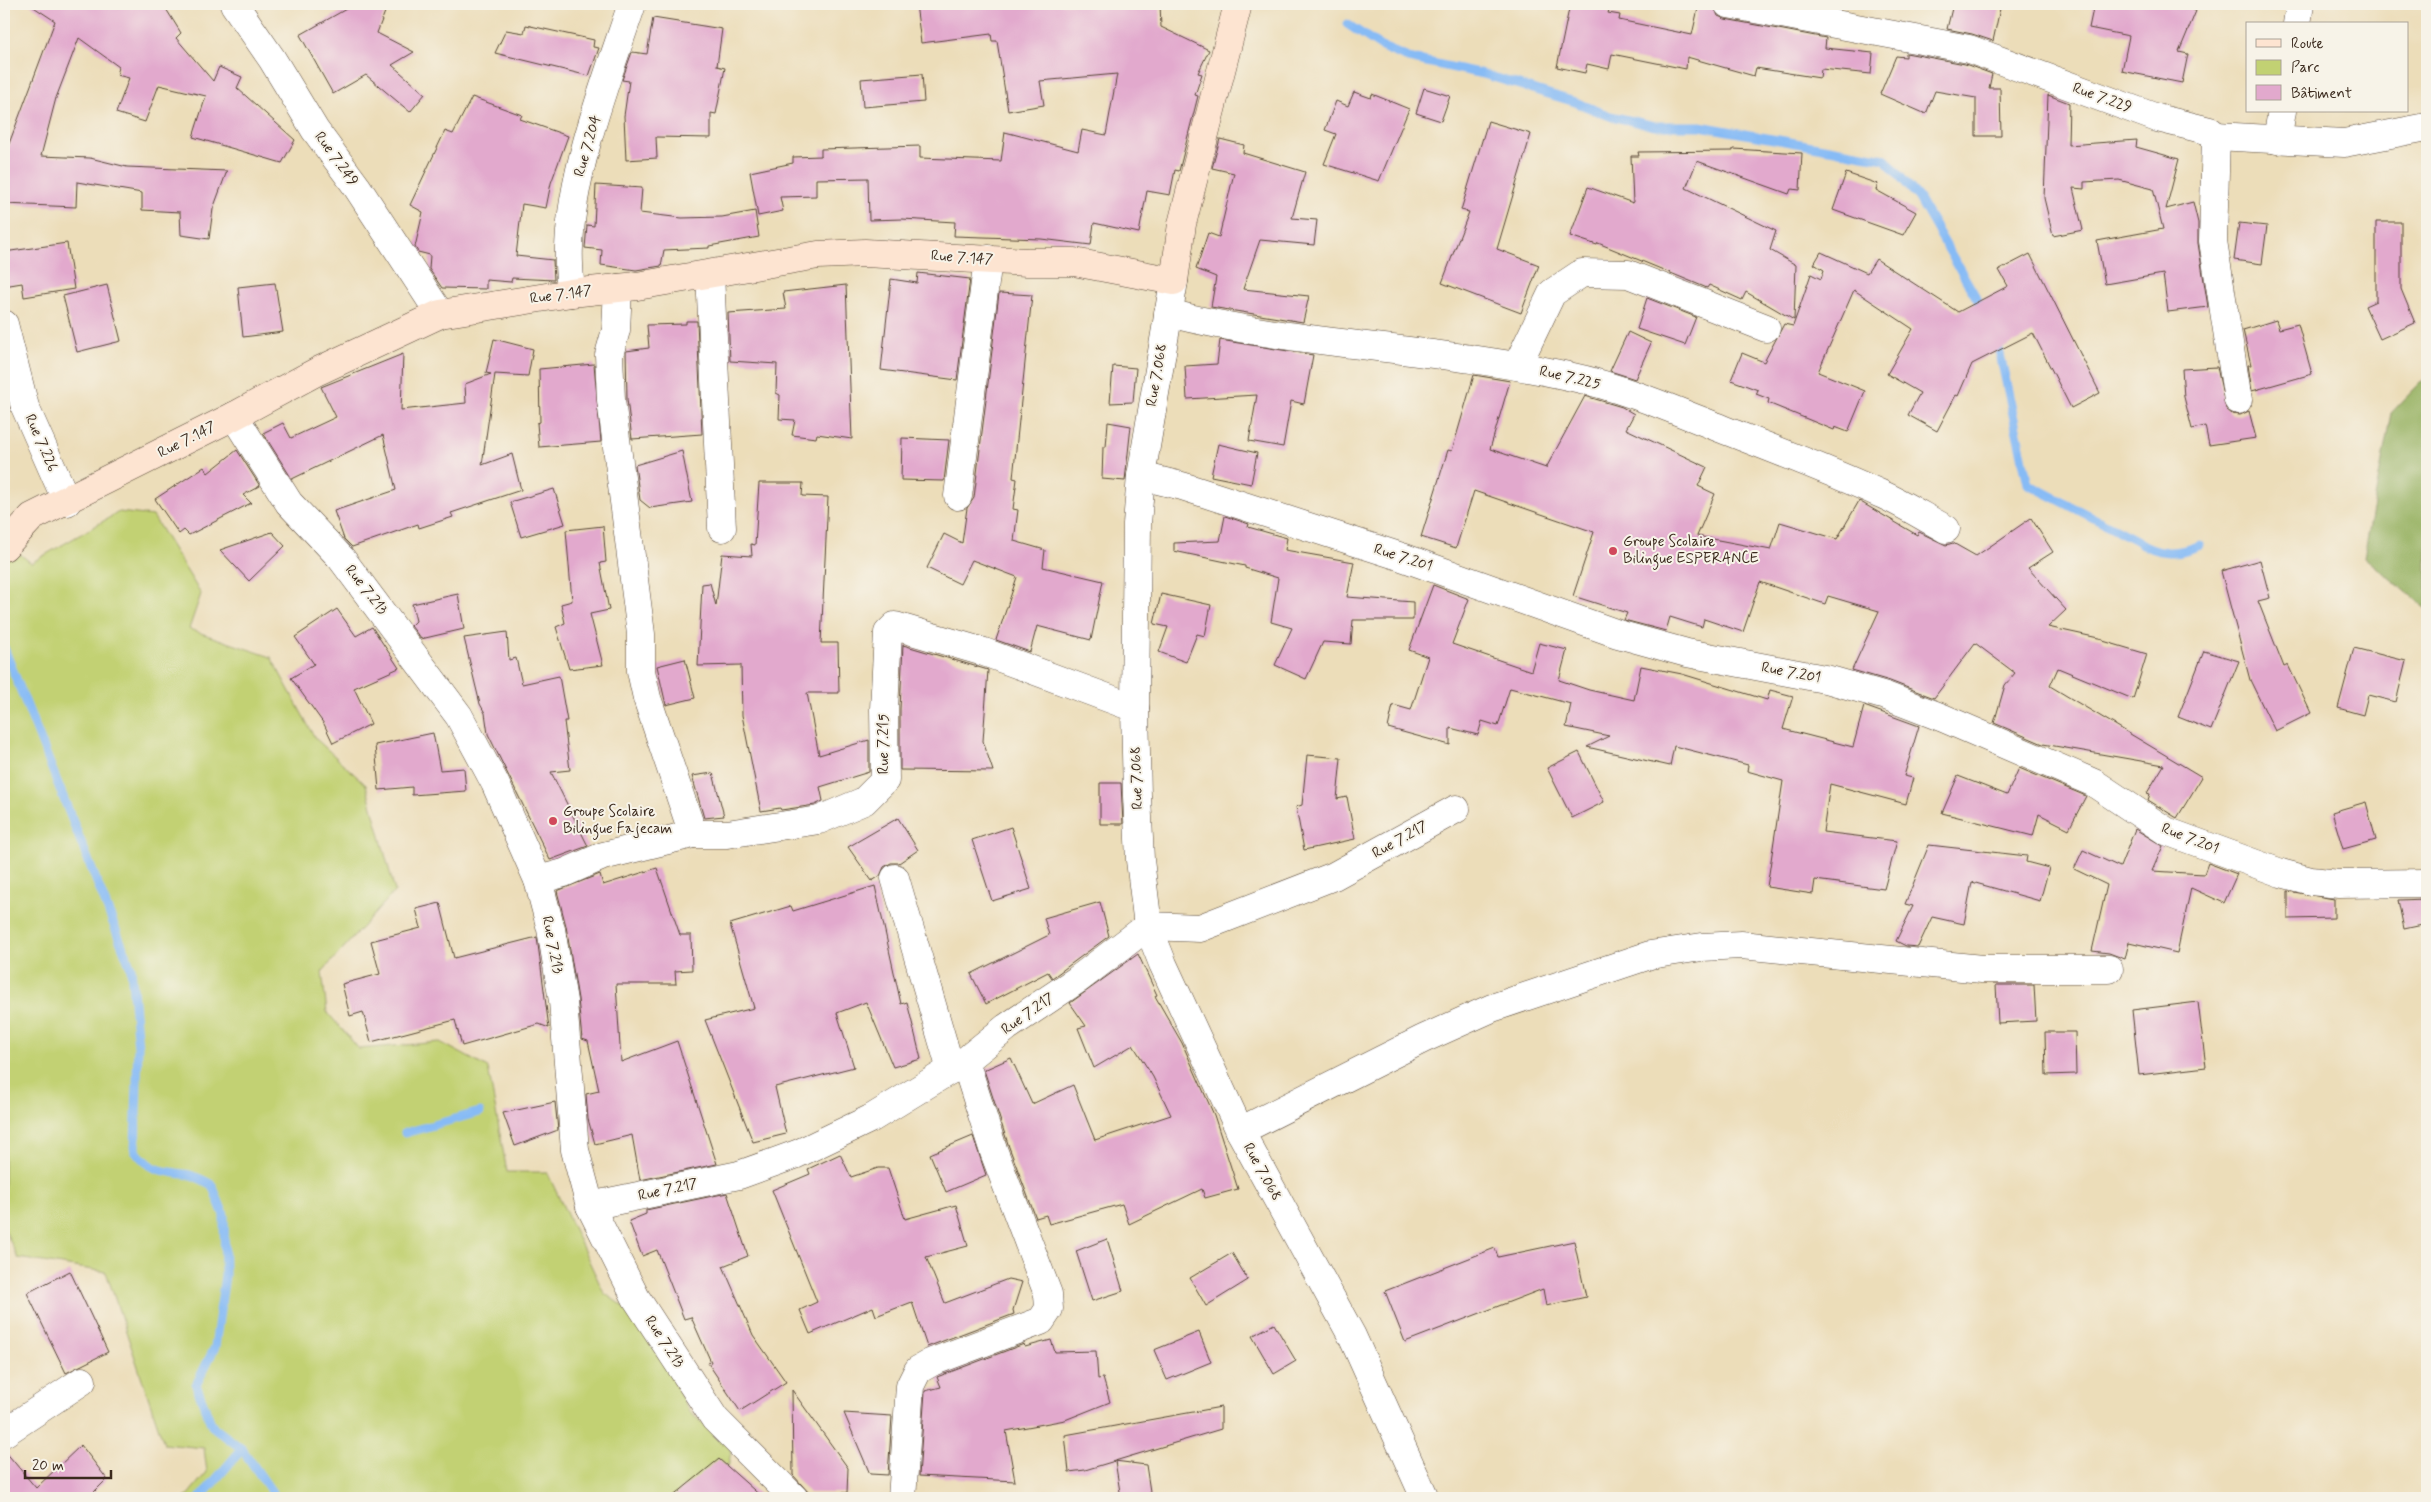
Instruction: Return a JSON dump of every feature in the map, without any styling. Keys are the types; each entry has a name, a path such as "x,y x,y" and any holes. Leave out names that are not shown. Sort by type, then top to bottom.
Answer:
{"street":[{"name":"Rue 7.249","path":"234,4 272,59 315,130 357,187 440,314"},
{"name":"Rue 7.204","path":"571,293 569,247 576,187 609,67 632,4"},
{"name":"Rue 7.068","path":"1238,4 1182,224 1141,476 1137,524 1135,708 1140,860 1148,926 1163,964 1240,1131 1352,1336 1425,1498"},
{"name":"Rue 7.229","path":"1728,4 1969,49 2157,118 2210,131 2216,136 2344,142 2427,127"},
{"path":"2297,22 2300,4"},
{"path":"2277,140 2282,112"},
{"path":"2216,136 2213,241 2238,400"},
{"name":"Rue 7.147","path":"4,547 32,517 67,502 318,371 440,314 571,293 710,274 818,255 865,253 1074,262 1174,280"},
{"path":"958,496 988,259"},
{"path":"1517,366 1552,293 1582,273 1628,274 1766,328"},
{"path":"710,274 722,528"},
{"path":"618,288 616,330 609,355 612,400 641,634 641,671 647,698 692,834"},
{"name":"Rue 7.225","path":"1168,313 1204,322 1306,338 1517,366 1570,376 1636,395 1883,495 1946,529"},
{"name":"Rue 7.226","path":"4,324 25,407 67,502"},
{"name":"Rue 7.213","path":"234,416 289,503 341,558 459,716 495,783 538,880 551,929 562,1001 575,1150 590,1206 636,1298 715,1419 794,1498"},
{"name":"Rue 7.201","path":"1141,476 1182,486 1402,557 1618,634 1687,653 1830,680 1886,696 1944,718 2094,784 2166,831 2281,873 2311,881 2339,884 2427,883"},
{"name":"Rue 7.215","path":"538,880 564,873 603,856 692,834 727,834 819,820 864,801 885,780 884,709 888,633 895,626 984,652 1135,708"},
{"name":"Rue 7.217","path":"590,1206 739,1175 797,1154 872,1118 958,1066 1007,1027 1077,980 1148,926 1200,928 1334,876 1456,809"},
{"path":"895,878 958,1066 994,1152 1048,1294 1049,1309 1042,1321 932,1362 918,1370 910,1386 902,1498"},
{"path":"1240,1131 1423,1039 1492,1008 1650,955 1702,947 1741,945 1982,969 2109,969"},
{"path":"4,1433 82,1381"}],"green space":[{"path":"2427,376 2427,609 2364,557 2391,413"},
{"path":"119,512 153,516 201,594 189,629 271,657 315,738 366,785 395,891 322,972 327,1012 359,1049 440,1042 488,1068 507,1172 547,1172 604,1293 644,1321 689,1412 732,1447 725,1483 707,1498 185,1498 207,1472 204,1448 164,1444 106,1272 18,1258 4,1228 4,541 31,563"}],"building":[{"path":"29,4 163,4 181,33 176,38 213,81 219,67 242,77 237,88 295,140 282,163 193,137 206,96 159,85 145,122 116,113 129,78 117,75 119,67 79,38 56,98 41,156 90,158 127,167 227,171 213,209 209,239 181,235 180,212 142,210 142,193 77,182 76,207 4,204 4,157 55,21"},
{"path":"355,4 388,4 377,33 414,52 392,65 425,94 410,112 366,75 333,94 300,35"},
{"path":"916,4 1160,4 1161,27 1209,50 1198,73 1202,74 1195,95 1198,96 1179,171 1175,170 1170,195 1147,191 1139,233 1094,223 1091,245 1041,239 954,236 955,222 902,219 869,220 868,178 816,179 816,196 780,197 783,211 758,216 750,172 793,163 793,157 821,156 821,149 920,146 920,158 1001,161 1005,132 1078,151 1082,130 1106,135 1117,74 1040,81 1044,105 1008,111 997,41 992,41 991,34 921,43"},
{"path":"1570,4 1611,4 1608,13 1620,15 1619,20 1692,35 1699,4 1713,4 1718,16 1725,19 1826,38 1825,48 1873,53 1871,74 1821,69 1820,78 1756,68 1754,76 1687,57 1686,69 1612,54 1609,69 1587,64 1585,73 1557,67"},
{"path":"1953,4 2001,4 1993,41 1947,29"},
{"path":"2094,4 2178,4 2196,11 2179,52 2188,54 2182,83 2122,71 2129,36 2089,28"},
{"path":"653,18 722,29 717,66 725,68 716,114 711,113 711,138 656,137 657,158 626,160 624,116 629,81 622,80 632,52 647,54"},
{"path":"526,25 594,40 593,47 599,48 589,76 495,53 506,30 524,33"},
{"path":"1906,53 1965,64 1992,74 1989,88 2000,88 2001,136 1976,136 1976,98 1935,91 1926,114 1880,94 1896,56 1906,57"},
{"path":"922,74 924,102 863,107 861,79"},
{"path":"1424,88 1450,96 1441,121 1416,113"},
{"path":"1354,92 1371,98 1372,94 1409,109 1379,181 1324,164 1336,134 1325,130 1336,101 1348,106"},
{"path":"2048,95 2069,103 2068,145 2137,140 2136,147 2179,159 2166,209 2193,202 2198,223 2198,243 2208,307 2168,312 2163,274 2105,284 2097,241 2163,229 2153,189 2119,180 2084,182 2084,189 2073,188 2083,230 2053,236 2044,198"},
{"path":"472,97 522,115 520,119 568,136 551,183 546,208 522,204 516,256 553,260 554,280 512,278 511,282 486,280 486,289 442,288 429,269 430,255 418,252 415,247 423,212 410,205 445,131 453,134"},
{"path":"1488,121 1531,134 1497,249 1539,265 1521,313 1442,283 1469,212 1461,210"},
{"path":"1220,139 1244,145 1243,153 1305,172 1292,218 1317,220 1314,245 1260,240 1243,289 1309,296 1303,322 1211,307 1216,277 1196,269 1208,233 1219,237 1234,173 1212,168"},
{"path":"1733,149 1802,153 1800,190 1791,189 1789,194 1697,161 1686,188 1776,231 1770,250 1796,265 1794,320 1746,292 1742,300 1709,285 1707,288 1598,243 1597,245 1570,236 1588,187 1633,203 1631,156 1639,156 1638,152 1733,151"},
{"path":"1846,173 1878,184 1876,190 1916,212 1903,235 1833,210"},
{"path":"596,185 642,188 640,213 682,218 722,217 755,211 759,237 709,246 709,248 664,250 661,266 636,270 601,265 602,250 585,248 587,225 594,226"},
{"path":"2376,222 2401,222 2401,289 2415,323 2380,339 2365,306 2376,301"},
{"path":"2239,223 2267,226 2262,264 2234,260"},
{"path":"67,243 74,289 24,297 22,283 4,286 4,252"},
{"path":"1821,252 1867,273 1876,259 1958,312 2008,286 1999,270 2030,254 2100,393 2071,408 2033,333 1972,364 1958,396 1956,395 1937,431 1908,415 1920,393 1887,374 1913,329 1854,290 1818,372 1865,391 1848,432 1835,427 1834,430 1768,403 1769,399 1756,394 1758,390 1731,380 1742,353 1764,362 1784,324 1793,326 1811,274 1821,279 1824,270 1814,264"},
{"path":"918,273 970,279 957,380 881,370 891,279 917,283"},
{"path":"275,283 283,332 243,337 238,287"},
{"path":"107,285 121,341 77,352 63,296"},
{"path":"846,285 852,439 817,434 816,438 792,435 795,420 779,419 780,395 776,393 777,364 730,361 728,313 786,309 783,292"},
{"path":"999,293 1032,295 1013,478 1017,479 1013,509 1018,510 1014,541 1045,550 1043,567 1103,581 1091,640 1037,626 1030,652 996,640 1017,577 972,560 960,584 927,568 944,534 962,543 967,508 974,498"},
{"path":"1647,298 1696,317 1685,345 1637,329"},
{"path":"2276,320 2279,329 2298,324 2312,374 2252,391 2248,365 2251,365 2243,330"},
{"path":"686,321 697,321 702,434 632,439 627,399 626,351 649,348 647,325 686,324"},
{"path":"1628,332 1651,343 1635,379 1610,371"},
{"path":"494,339 533,349 528,376 495,374 482,465 512,454 521,490 451,513 453,517 419,528 418,524 352,547 344,539 334,511 396,490 383,435 292,479 263,433 283,423 291,438 336,417 321,387 403,354 401,410 466,403 465,384 491,374 486,373"},
{"path":"1220,340 1313,355 1304,404 1291,401 1283,447 1249,441 1257,395 1187,399 1185,366 1217,364"},
{"path":"594,364 601,442 539,447 537,423 540,422 539,369"},
{"path":"1113,366 1136,368 1133,402 1110,403"},
{"path":"2217,367 2226,409 2232,414 2240,415 2249,411 2256,438 2209,445 2205,426 2192,429 2184,397 2182,369"},
{"path":"1474,375 1510,381 1490,449 1546,468 1585,396 1622,407 1634,414 1626,429 1707,467 1698,486 1715,494 1697,536 1771,550 1780,522 1837,539 1859,501 1917,535 1919,532 1946,545 1953,543 1976,556 2031,518 2053,552 2028,568 2066,610 2048,627 2103,639 2103,641 2147,654 2133,699 2058,668 2050,686 2202,777 2177,818 2148,800 2150,794 2147,793 2164,765 2043,744 1994,723 2005,685 2015,673 1975,643 1934,698 1890,681 1852,670 1879,611 1828,596 1825,604 1760,582 1743,632 1704,619 1702,627 1670,617 1666,631 1624,620 1627,613 1573,596 1594,532 1474,491 1456,548 1421,537 1448,450 1452,451"},
{"path":"1108,422 1131,426 1125,481 1102,479 1103,447 1106,447"},
{"path":"902,438 949,440 944,481 901,480"},
{"path":"1218,444 1257,453 1251,484 1211,476"},
{"path":"237,450 260,486 243,495 251,503 189,535 184,530 179,534 155,499 204,467 208,473"},
{"path":"682,451 692,502 650,508 640,500 635,465"},
{"path":"759,483 803,483 802,496 828,497 821,643 838,643 839,693 807,693 819,755 869,740 869,772 820,787 823,801 815,805 761,811 742,715 741,665 698,666 702,584 710,583 716,606 722,554 752,556 751,544 755,545"},
{"path":"554,489 565,524 521,537 510,502"},
{"path":"1225,516 1249,524 1248,527 1287,538 1285,550 1354,562 1347,597 1413,602 1413,620 1353,620 1351,644 1323,642 1306,679 1275,665 1292,628 1271,622 1278,578 1245,568 1245,566 1174,551 1174,543 1220,541"},
{"path":"603,526 606,562 600,563 609,610 590,614 603,665 569,669 556,627 565,623 561,604 572,601 566,530"},
{"path":"272,532 285,546 249,581 220,550"},
{"path":"2260,560 2270,598 2258,601 2284,667 2288,665 2311,713 2275,731 2250,680 2221,571"},
{"path":"1433,585 1469,599 1452,644 1531,671 1539,643 1567,650 1559,680 1589,690 1634,700 1641,666 1682,674 1767,700 1770,690 1793,696 1783,729 1853,747 1864,706 1919,726 1904,776 1913,778 1906,804 1830,784 1823,832 1897,841 1884,889 1815,880 1813,894 1767,887 1783,781 1747,771 1748,765 1674,746 1670,766 1587,747 1609,736 1566,727 1571,704 1510,688 1498,726 1482,721 1478,735 1450,728 1450,745 1388,728 1393,705 1411,710 1428,657 1409,650"},
{"path":"458,594 464,629 421,639 411,626 416,621 412,604"},
{"path":"1161,594 1211,605 1205,636 1197,634 1186,662 1159,652 1168,627 1154,624"},
{"path":"337,609 356,636 372,627 399,668 354,688 371,724 333,743 324,724 291,678 314,664 295,637"},
{"path":"507,632 509,660 516,658 522,684 559,676 567,721 564,721 570,770 551,772 588,846 550,860 488,734 485,713 480,704 464,638"},
{"path":"903,645 988,670 983,741 993,771 900,770"},
{"path":"2354,648 2406,661 2396,702 2368,695 2363,715 2338,708"},
{"path":"2204,651 2239,661 2211,730 2178,717"},
{"path":"685,659 695,698 666,705 657,666"},
{"path":"433,733 440,770 464,768 466,791 412,795 412,787 379,790 375,745"},
{"path":"1579,752 1604,802 1572,818 1547,768"},
{"path":"1307,755 1341,758 1337,799 1347,797 1355,839 1304,850 1296,807 1302,805"},
{"path":"2019,768 2086,796 2069,829 2039,814 2033,836 1942,813 1958,776 2007,795"},
{"path":"713,773 724,816 704,818 692,776"},
{"path":"1100,783 1121,783 1123,824 1100,824"},
{"path":"2366,802 2376,840 2343,849 2332,812"},
{"path":"898,818 918,850 899,863 891,863 884,867 880,876 872,881 848,847"},
{"path":"1011,827 1031,889 992,901 972,840"},
{"path":"2135,829 2163,846 2152,871 2204,874 2208,863 2237,874 2224,903 2191,888 2177,953 2129,942 2125,959 2109,953 2092,951 2107,885 2074,869 2083,850 2120,867"},
{"path":"1929,845 2027,856 2026,862 2049,868 2040,901 1972,882 1964,924 1932,917 1918,947 1906,946 1896,941 1913,906 1905,904"},
{"path":"657,868 680,935 691,935 692,970 675,971 676,984 616,984 621,1062 677,1041 717,1164 640,1180 632,1135 595,1144 588,1119 586,1094 599,1091 588,1041 582,1039 578,999 566,926 557,891 600,874 603,885"},
{"path":"875,886 901,1004 907,1002 921,1059 893,1067 866,1002 837,1013 854,1067 775,1087 786,1134 753,1142 705,1020 754,1008 730,924 791,906 793,911"},
{"path":"2288,891 2334,899 2334,918 2288,919"},
{"path":"2427,899 2427,924 2404,929 2398,900"},
{"path":"1100,902 1109,936 1052,978 1048,972 986,1004 971,974 1049,935 1044,918"},
{"path":"440,903 454,958 537,937 549,1028 539,1024 462,1046 455,1020 371,1042 363,1012 350,1016 342,984 380,974 371,941 421,928 416,909"},
{"path":"1138,954 1157,995 1155,996 1182,1043 1214,1115 1238,1189 1205,1198 1202,1189 1129,1224 1122,1204 1049,1224 1046,1215 1036,1218 1009,1147 984,1070 1011,1058 1032,1104 1073,1085 1095,1140 1171,1115 1153,1077 1133,1045 1094,1068 1078,1028 1086,1026 1070,1003"},
{"path":"1996,985 2034,985 2036,1021 1998,1023"},
{"path":"2198,1002 2206,1067 2139,1075 2132,1010"},
{"path":"2045,1032 2075,1032 2076,1074 2046,1075"},
{"path":"555,1102 558,1130 515,1146 503,1113"},
{"path":"973,1136 986,1175 946,1192 930,1154"},
{"path":"840,1154 851,1177 878,1168 888,1168 905,1219 956,1205 968,1246 926,1257 945,1303 1008,1279 1022,1282 1013,1310 1014,1314 927,1347 912,1302 876,1316 873,1307 810,1334 800,1310 817,1302 772,1190 810,1174 808,1169"},
{"path":"727,1193 748,1256 723,1266 753,1335 786,1382 740,1411 708,1363 711,1362 691,1317 684,1319 657,1250 642,1256 629,1221 646,1214 646,1210"},
{"path":"1107,1239 1123,1291 1092,1301 1076,1251"},
{"path":"1574,1241 1586,1297 1546,1306 1543,1289 1405,1342 1385,1291 1495,1248 1498,1257"},
{"path":"1232,1253 1248,1280 1206,1306 1190,1278"},
{"path":"70,1271 108,1352 66,1373 27,1293"},
{"path":"1274,1324 1296,1361 1274,1374 1252,1336"},
{"path":"1199,1332 1211,1362 1167,1380 1154,1350"},
{"path":"1051,1340 1055,1352 1096,1351 1098,1379 1103,1378 1110,1402 1065,1420 1006,1431 1015,1481 919,1476 925,1391 941,1387 937,1377 1024,1344 1025,1347"},
{"path":"792,1390 848,1468 847,1493 809,1493 793,1475"},
{"path":"1221,1407 1221,1429 1085,1470 1069,1472 1065,1435"},
{"path":"844,1413 892,1416 888,1475 870,1474"},
{"path":"81,1445 107,1479 88,1498 4,1498 4,1450 36,1488"},
{"path":"719,1459 763,1498 671,1498"},
{"path":"1115,1461 1146,1465 1151,1498 1121,1498"}],"waterway":[{"path":"1347,24 1382,47 1408,58 1483,74 1575,102 1610,116 1655,126 1700,126 1885,159 1918,197 1984,311"},
{"path":"1997,340 2028,484 2152,549 2175,552 2200,545"},
{"path":"4,648 131,968 138,1047 135,1150 141,1158 159,1170 190,1175 212,1185 224,1215 225,1275 215,1347 196,1385 212,1426 242,1449 272,1492 273,1498"},
{"path":"405,1133 480,1112"},
{"path":"200,1498 242,1449"}],"place":[{"name":"Groupe Scolaire Bilingue ESPERANCE","path":"1613,551"},
{"name":"Groupe Scolaire Bilingue Fajecam","path":"553,821"}]}
